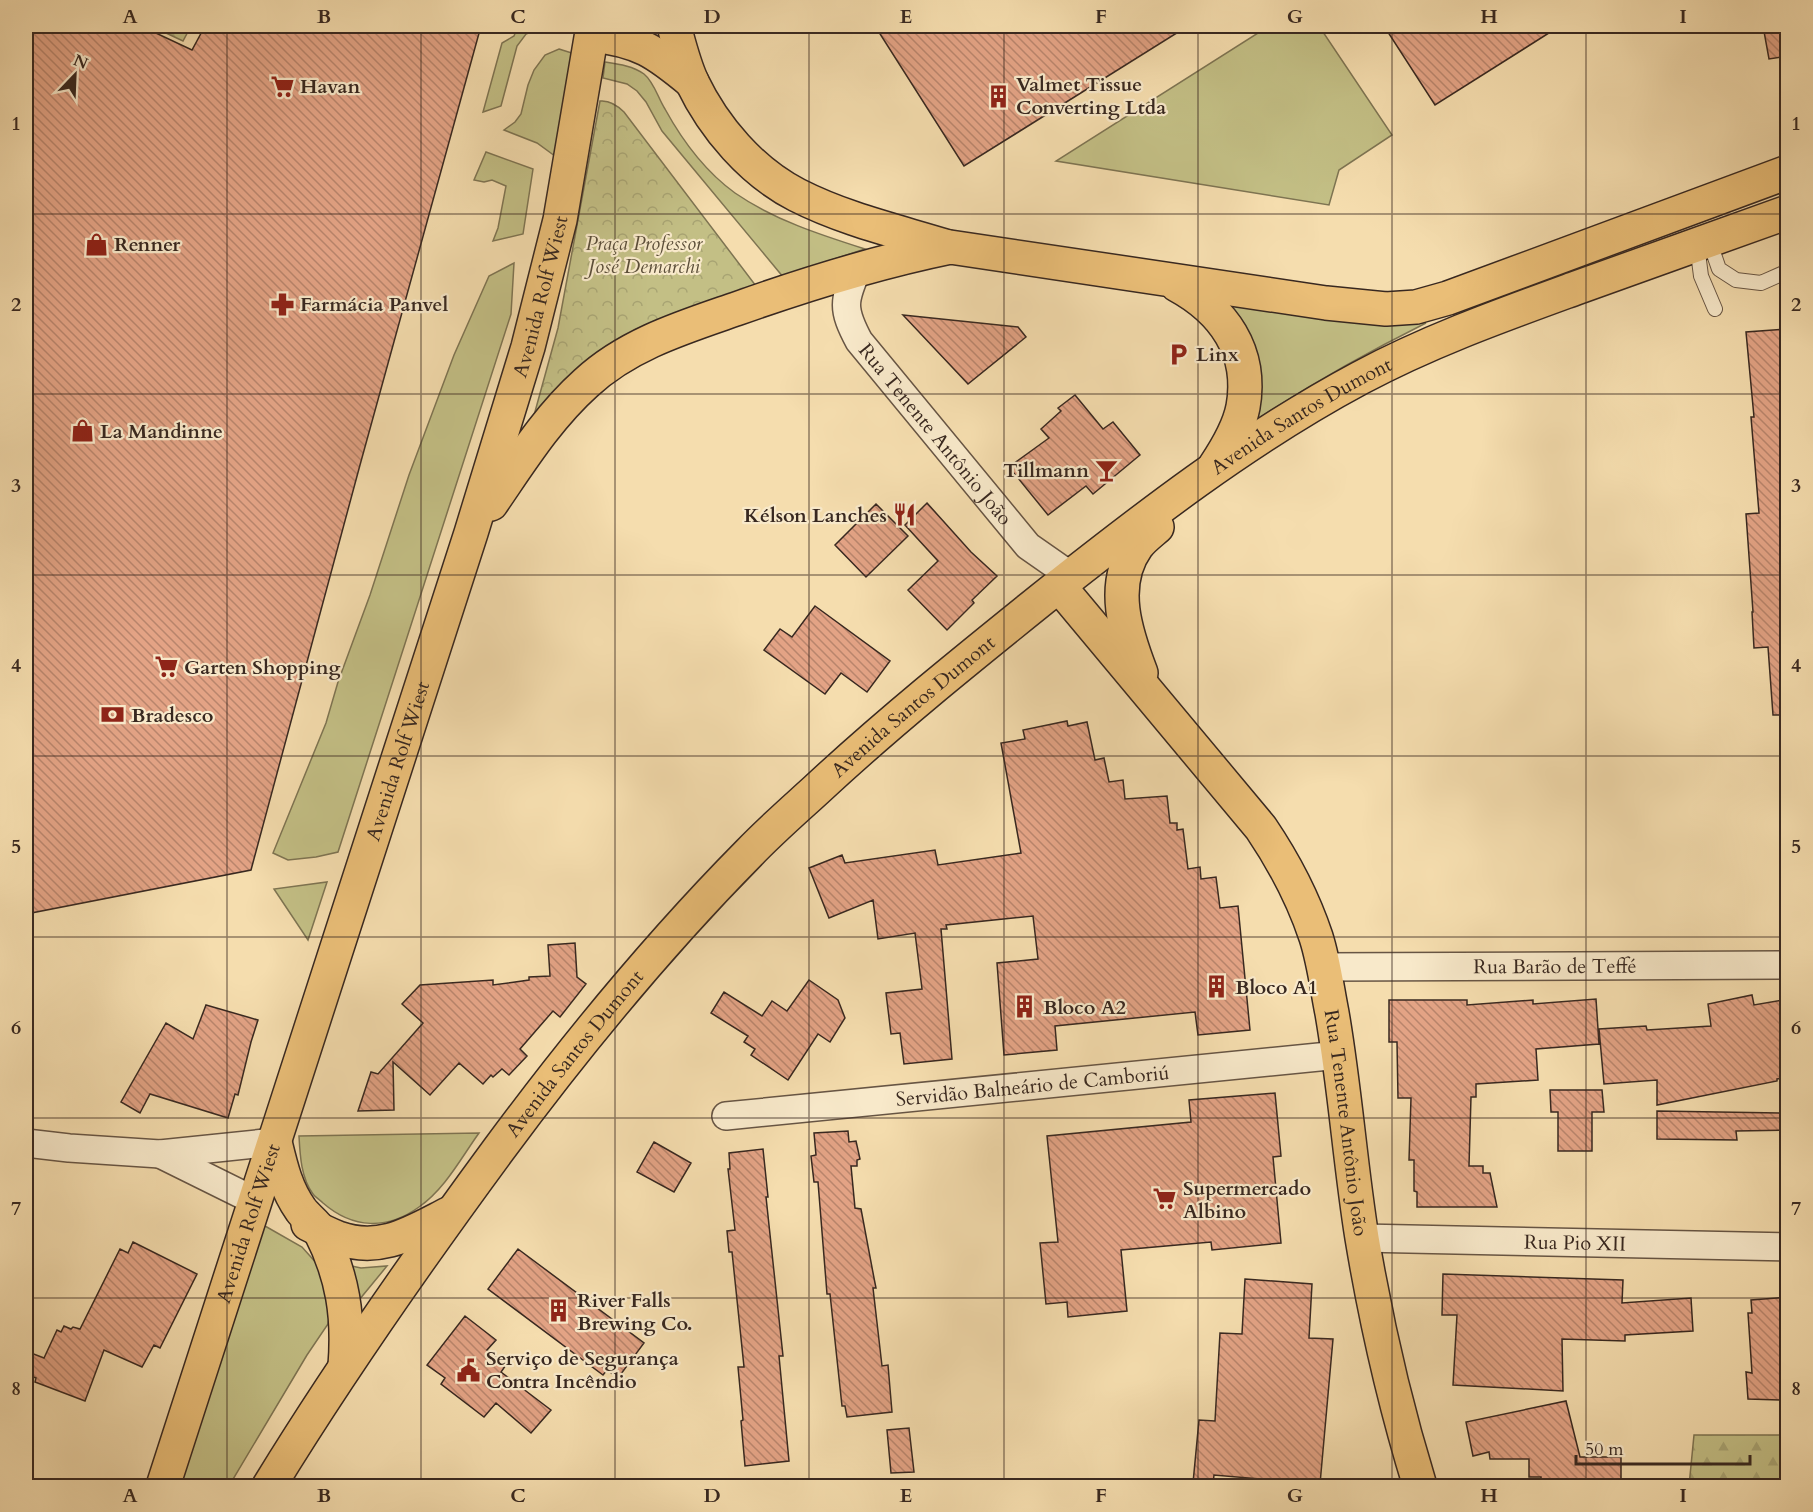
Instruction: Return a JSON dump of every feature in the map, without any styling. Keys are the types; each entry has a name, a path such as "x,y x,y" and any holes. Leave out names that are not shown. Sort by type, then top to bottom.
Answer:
{"main road":[{"path":"674,26 692,82 716,122 741,152 769,177 796,195 834,211 950,247 1326,303 1386,309 1416,307 1448,298 1788,172"},
{"path":"592,30 645,47 664,58 692,82"},
{"name":"Avenida Rolf Wiest","path":"163,1486 471,533 528,347 560,220 592,30"},
{"name":"Avenida Santos Dumont","path":"269,1486 345,1366 452,1212 535,1101 628,984 691,913 753,849 866,744 1065,581 1214,468 1303,409 1440,339 1788,212"},
{"path":"471,533 535,439 587,382 616,360 650,340 781,293 898,257 950,247"},
{"path":"1167,279 1194,294 1211,308 1225,324 1236,343 1242,364 1245,386 1243,408 1227,446 1214,468"},
{"path":"1148,692 1127,636 1122,607 1122,593 1130,556 1138,544 1158,526 1266,446 1303,409"},
{"name":"Rua Tenente Antônio João","path":"1065,581 1148,692 1261,828 1279,853 1304,906 1316,937 1324,968 1339,1055 1362,1238 1384,1355 1420,1486"},
{"path":"275,1142 282,1172 291,1194 303,1213 318,1229 344,1296 347,1343 345,1366"},
{"path":"255,1201 352,1242 380,1243 395,1240 452,1212"}],"street":[{"name":"Rua Tenente Antônio João","path":"858,268 849,287 846,311 849,323 859,341 1028,546 1065,581"},
{"name":"Rua Barão de Teffé","path":"1324,968 1788,965"},
{"name":"Servidão Balneário de Camboriú","path":"726,1116 1339,1055"},
{"path":"26,1143 160,1154 275,1142"},
{"path":"160,1154 255,1201"},
{"name":"Rua Pio XII","path":"1362,1238 1788,1248"}],"lane":[{"path":"1703,243 1719,269 1736,280 1761,283 1788,271"},
{"path":"1703,243 1701,276 1715,309"}],"green space":[{"path":"151,26 191,26 183,41"},
{"path":"518,26 546,26 526,34 517,46 501,106 483,112 502,43 514,36"},
{"path":"1269,26 1319,26 1392,135 1339,170 1329,205 1056,161"},
{"path":"559,49 575,54 559,159 537,143 504,130 521,114 534,70 545,55"},
{"path":"605,62 630,67 647,77 687,144 714,175 735,193 782,219 865,249 784,278 662,131 646,102 637,91 627,84 603,78"},
{"name":"Praça Professor José Demarchi","path":"600,101 607,101 624,112 756,286 533,419 558,328"},
{"path":"486,152 533,169 523,234 493,241 498,228 506,186 492,180 484,182 474,180"},
{"path":"514,263 511,314 338,852 288,860 273,853 326,723 409,475 454,355 489,276"},
{"path":"1224,303 1350,321 1426,323 1335,372 1247,426"},
{"path":"327,882 308,940 274,889"},
{"path":"479,1133 452,1173 428,1200 395,1220 382,1223 358,1222 334,1212 313,1194 302,1166 299,1136"},
{"path":"258,1222 302,1247 318,1265 332,1303 328,1324 229,1486 178,1486"},
{"path":"342,1264 361,1268 387,1266 359,1300"},
{"path":"1694,1435 1787,1435 1787,1486 1689,1486"}],"building":[{"name":"Garten Shopping","path":"26,26 141,26 192,50 205,26 481,26 251,870 26,914"},
{"name":"Valmet Tissue Converting Ltda","path":"875,26 1188,26 964,166"},
{"path":"1384,26 1560,26 1435,105"},
{"path":"1763,26 1788,26 1788,56 1769,59"},
{"path":"903,315 1018,327 1026,337 968,384"},
{"path":"1788,329 1788,715 1773,715 1768,647 1754,648 1746,514 1759,513 1751,417 1754,417 1746,332"},
{"path":"1075,395 1103,429 1113,422 1140,455 1093,494 1086,486 1048,515 1009,467 1049,438 1041,429 1061,411 1058,408"},
{"path":"927,503 971,552 997,576 972,600 974,603 947,630 908,590 938,561 905,525"},
{"path":"876,504 908,536 866,577 835,545"},
{"path":"815,606 890,661 867,692 841,673 825,694 764,650 780,629 792,637"},
{"path":"1067,721 1068,726 1087,722 1095,760 1104,758 1109,782 1123,780 1125,799 1167,796 1170,823 1177,823 1177,830 1183,829 1188,869 1200,867 1201,879 1216,877 1220,908 1238,906 1250,1030 1198,1035 1195,1012 1055,1026 1057,1050 1004,1055 997,963 1038,959 1033,916 946,925 947,929 941,929 952,1059 904,1064 900,1033 891,1034 886,993 922,989 915,933 878,939 873,900 829,918 809,868 842,855 845,863 935,850 938,865 1021,853 1001,743 1025,739 1023,730"},
{"path":"575,943 577,977 586,984 560,1017 553,1011 520,1049 527,1056 509,1075 502,1069 493,1077 491,1075 483,1084 459,1063 430,1095 393,1062 394,1110 358,1111 371,1072 378,1074 423,1023 402,1004 420,985 493,980 493,985 529,980 529,977 550,976 548,945"},
{"path":"809,980 838,1000 845,1018 830,1042 818,1034 788,1080 751,1055 755,1049 744,1042 748,1036 711,1013 724,992 762,1016 772,1001 787,1011"},
{"path":"1752,995 1754,1005 1788,999 1788,1049 1780,1051 1784,1078 1657,1105 1657,1080 1604,1084 1599,1029 1646,1026 1647,1030 1711,1026 1708,1004"},
{"path":"1596,999 1599,1044 1536,1049 1538,1080 1476,1084 1476,1097 1471,1097 1469,1166 1483,1166 1483,1173 1490,1173 1497,1207 1417,1207 1417,1192 1414,1191 1414,1160 1409,1160 1411,1098 1398,1098 1397,1042 1389,1042 1389,1000 1467,1000 1467,1005 1533,1000 1533,1004"},
{"path":"206,1005 258,1020 238,1095 235,1094 228,1118 150,1094 140,1113 121,1102 166,1023 193,1039"},
{"path":"1550,1090 1602,1090 1604,1112 1592,1112 1592,1151 1558,1151 1558,1112 1551,1112"},
{"name":"Supermercado Albino","path":"1275,1093 1281,1156 1273,1157 1281,1243 1212,1250 1211,1242 1121,1250 1127,1311 1068,1317 1067,1302 1046,1304 1040,1243 1058,1242 1047,1136 1191,1122 1189,1100"},
{"path":"1657,1111 1788,1113 1788,1130 1736,1131 1737,1140 1657,1139"},
{"path":"848,1131 849,1142 856,1141 860,1159 857,1160 857,1166 851,1166 855,1208 861,1209 876,1288 873,1288 882,1366 888,1365 892,1412 847,1417 845,1406 842,1406 830,1294 827,1294 818,1182 814,1182 811,1156 816,1155 814,1133"},
{"path":"654,1142 691,1163 674,1192 637,1172"},
{"path":"763,1149 783,1356 779,1356 789,1461 745,1466 738,1367 744,1367 732,1252 729,1252 727,1231 735,1230 728,1169 730,1169 729,1153"},
{"path":"133,1242 197,1274 160,1348 154,1345 142,1367 104,1350 85,1401 35,1382 36,1378 26,1374 26,1351 44,1358 57,1330 61,1332 64,1326 80,1329 120,1249 128,1253"},
{"name":"River Falls Brewing Co.","path":"518,1249 644,1343 618,1378 607,1370 603,1375 488,1289"},
{"path":"1443,1274 1623,1280 1622,1303 1691,1298 1693,1331 1625,1335 1625,1341 1562,1339 1563,1391 1453,1385 1457,1315 1442,1315"},
{"path":"1245,1279 1312,1284 1309,1338 1333,1339 1320,1484 1214,1475 1213,1484 1193,1483 1199,1420 1215,1421 1220,1333 1242,1334"},
{"path":"1788,1297 1788,1355 1785,1355 1783,1400 1748,1399 1746,1372 1752,1373 1748,1313 1752,1313 1751,1300"},
{"name":"Serviço de Segurança Contra Incêndio","path":"465,1316 496,1340 487,1350 506,1365 501,1372 551,1410 531,1433 496,1403 484,1417 441,1384 445,1378 427,1365"},
{"path":"1566,1401 1580,1457 1621,1457 1621,1486 1541,1486 1541,1477 1529,1477 1529,1459 1490,1459 1489,1452 1473,1456 1466,1422"},
{"path":"909,1428 914,1472 891,1473 887,1430"}],"place":[{"name":"Havan","path":"282,86"},
{"name":"Valmet Tissue Converting Ltda","path":"998,96"},
{"name":"Renner","path":"96,244"},
{"name":"Farmácia Panvel","path":"282,304"},
{"name":"Linx","path":"1178,354"},
{"name":"La Mandinne","path":"82,431"},
{"name":"Tillmann","path":"1107,470"},
{"name":"Kélson Lanches","path":"905,515"},
{"name":"Garten Shopping","path":"166,667"},
{"name":"Bradesco","path":"113,715"},
{"name":"Bloco A1","path":"1217,987"},
{"name":"Bloco A2","path":"1025,1007"},
{"name":"Supermercado Albino","path":"1165,1199"},
{"name":"River Falls Brewing Co.","path":"559,1311"},
{"name":"Serviço de Segurança Contra Incêndio","path":"468,1370"}]}
